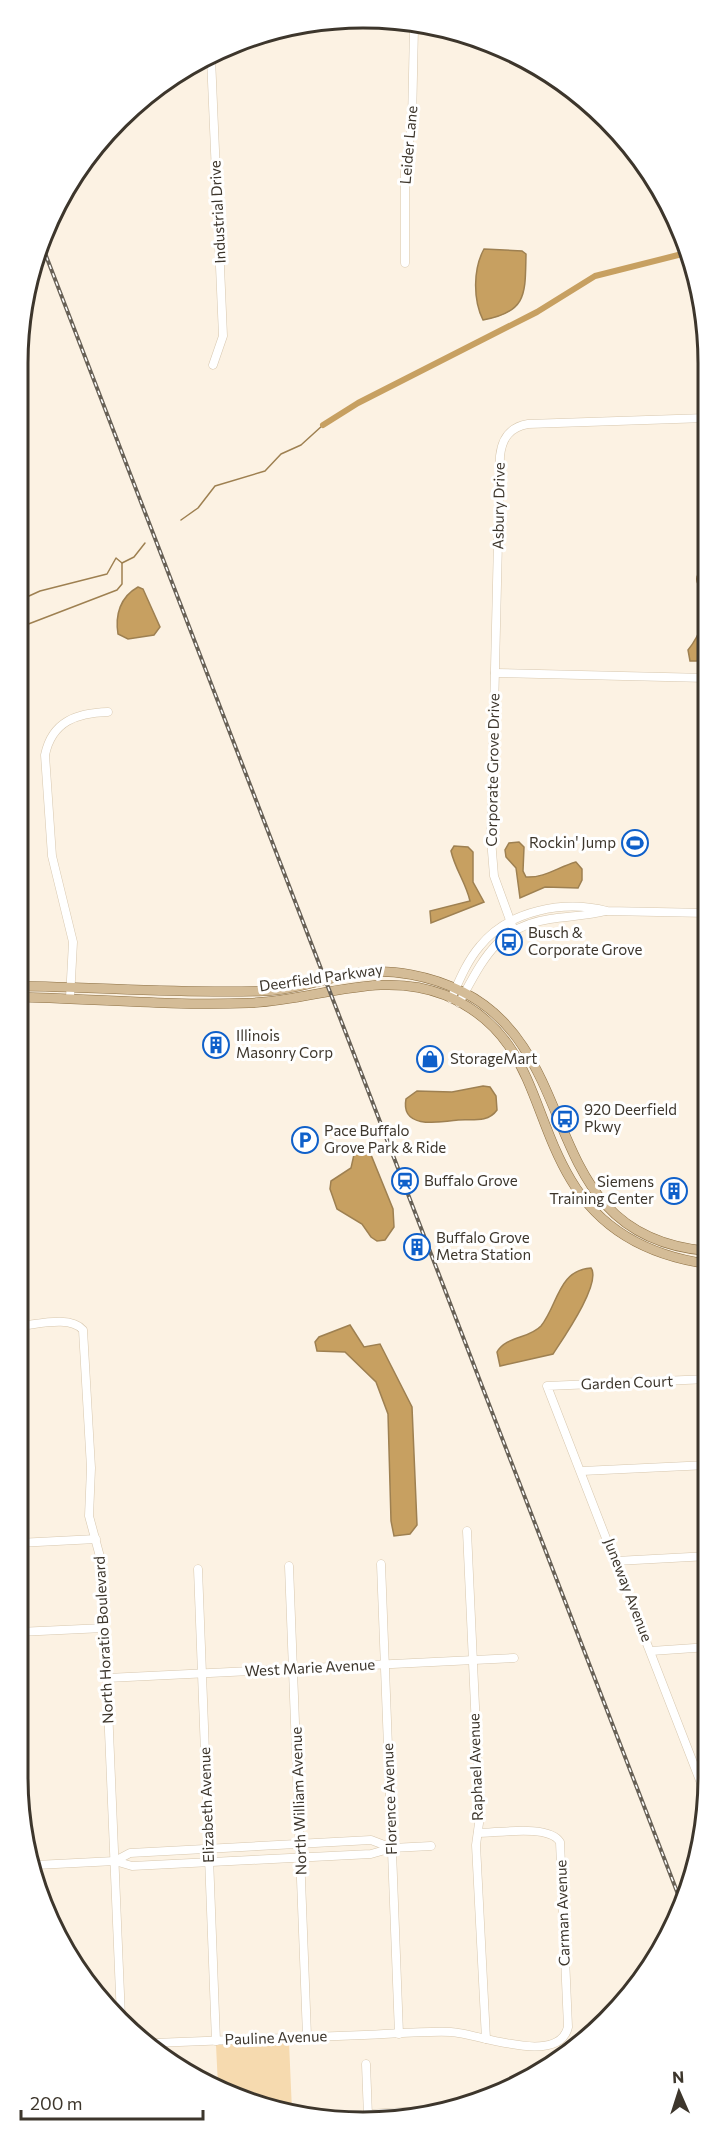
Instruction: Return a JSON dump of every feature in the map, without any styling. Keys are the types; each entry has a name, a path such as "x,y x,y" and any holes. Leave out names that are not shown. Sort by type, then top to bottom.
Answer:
{"main road":[{"name":"Deerfield Parkway","path":"28,986 265,992 372,972 413,975 460,991 503,1021 527,1051 538,1069 579,1169 603,1202 632,1226 659,1240 698,1249"},
{"name":"Deerfield Parkway","path":"28,997 247,1003 384,983 425,989 455,1001 490,1024 523,1067 570,1179 591,1207 616,1231 650,1251 667,1257 698,1262"}],"street":[{"name":"Leider Lane","path":"405,263 405,172 412,122 414,32"},
{"name":"Industrial Drive","path":"211,65 223,336 213,365"},
{"name":"Asbury Drive","path":"495,673 500,456 503,440 520,425 528,424 698,418"},
{"name":"Corporate Grove Drive","path":"514,931 499,895 491,859 495,673 698,678"},
{"path":"70,998 72,987 71,927 52,856 45,755 48,742 61,724 78,716 108,712"},
{"path":"455,1001 480,946 510,921 552,909 592,907 607,911"},
{"path":"460,991 488,952 514,931 532,922 607,911 698,913"},
{"name":"North Horatio Boulevard","path":"28,1325 68,1323 78,1325 82,1330 91,1468 89,1516 102,1564 122,2007"},
{"name":"Garden Court","path":"547,1386 698,1380"},
{"name":"Juneway Avenue","path":"547,1386 698,1775"},
{"path":"582,1472 698,1466"},
{"name":"Raphael Avenue","path":"467,1531 480,1816 476,1845 486,2039"},
{"path":"28,1542 96,1539"},
{"path":"616,1561 698,1557"},
{"name":"Florence Avenue","path":"381,1564 399,2034"},
{"name":"North William Avenue","path":"289,1566 307,2037"},
{"name":"Elizabeth Avenue","path":"198,1569 216,2041"},
{"path":"28,1632 105,1628"},
{"path":"651,1651 698,1648"},
{"name":"West Marie Avenue","path":"107,1678 514,1658"},
{"name":"Carman Avenue","path":"478,1833 544,1831 556,1837 560,1842 566,2035"},
{"path":"115,1861 130,1853 300,1842 371,1840 392,1848"},
{"path":"41,1865 115,1861 132,1866 371,1854 392,1848 431,1846"},
{"name":"Pauline Avenue","path":"161,2043 450,2032 508,2045 541,2045 554,2043 566,2035"},
{"path":"366,2064 368,2112"}],"shaded area":[{"path":"484,249 522,251 526,254 524,290 521,299 509,312 483,320 477,303 476,275"},
{"path":"138,587 143,589 160,627 154,635 128,639 118,634 118,613 123,601"},
{"path":"698,633 698,661 690,661 688,650"},
{"path":"519,842 524,847 523,871 526,877 545,874 576,862 582,869 582,880 578,888 545,887 520,898 516,868 506,857 505,850 509,843"},
{"path":"454,846 468,847 473,852 473,882 484,902 431,923 430,911 470,901 453,858 451,851"},
{"path":"483,1086 490,1087 496,1096 497,1110 484,1119 423,1122 409,1116 406,1109 406,1099 417,1091 452,1092"},
{"path":"359,1145 367,1145 393,1209 394,1227 385,1240 377,1241 371,1237 362,1224 337,1209 330,1189 331,1181 351,1168 355,1150"},
{"path":"591,1268 593,1275 586,1298 553,1354 500,1366 497,1352 501,1347 541,1326 565,1282 580,1270"},
{"path":"350,1325 364,1347 380,1344 412,1407 417,1525 410,1534 394,1536 391,1521 388,1414 376,1382 345,1352 317,1351 315,1342 319,1337"},
{"path":"289,2042 292,2103 256,2094 218,2078 216,2045"}],"waterway":[{"path":"323,425 358,403 537,312 595,276 680,254"},
{"path":"181,520 198,508 215,486 265,471 281,454 301,445 323,425"},
{"path":"28,596 40,591 107,574 116,558 122,563 134,557 145,543"},
{"path":"28,624 117,590 122,584 122,563"}],"railway":[{"path":"46,256 678,1893"}],"place":[{"name":"Rockin' Jump","path":"635,843"},
{"name":"Busch & Corporate Grove","path":"509,942"},
{"name":"Illinois Masonry Corp","path":"216,1045"},
{"name":"StorageMart","path":"430,1059"},
{"name":"920 Deerfield Pkwy","path":"565,1119"},
{"name":"Pace Buffalo Grove Park & Ride","path":"305,1140"},
{"name":"Buffalo Grove","path":"405,1181"},
{"name":"Siemens Training Center","path":"674,1191"},
{"name":"Buffalo Grove Metra Station","path":"417,1247"}]}
